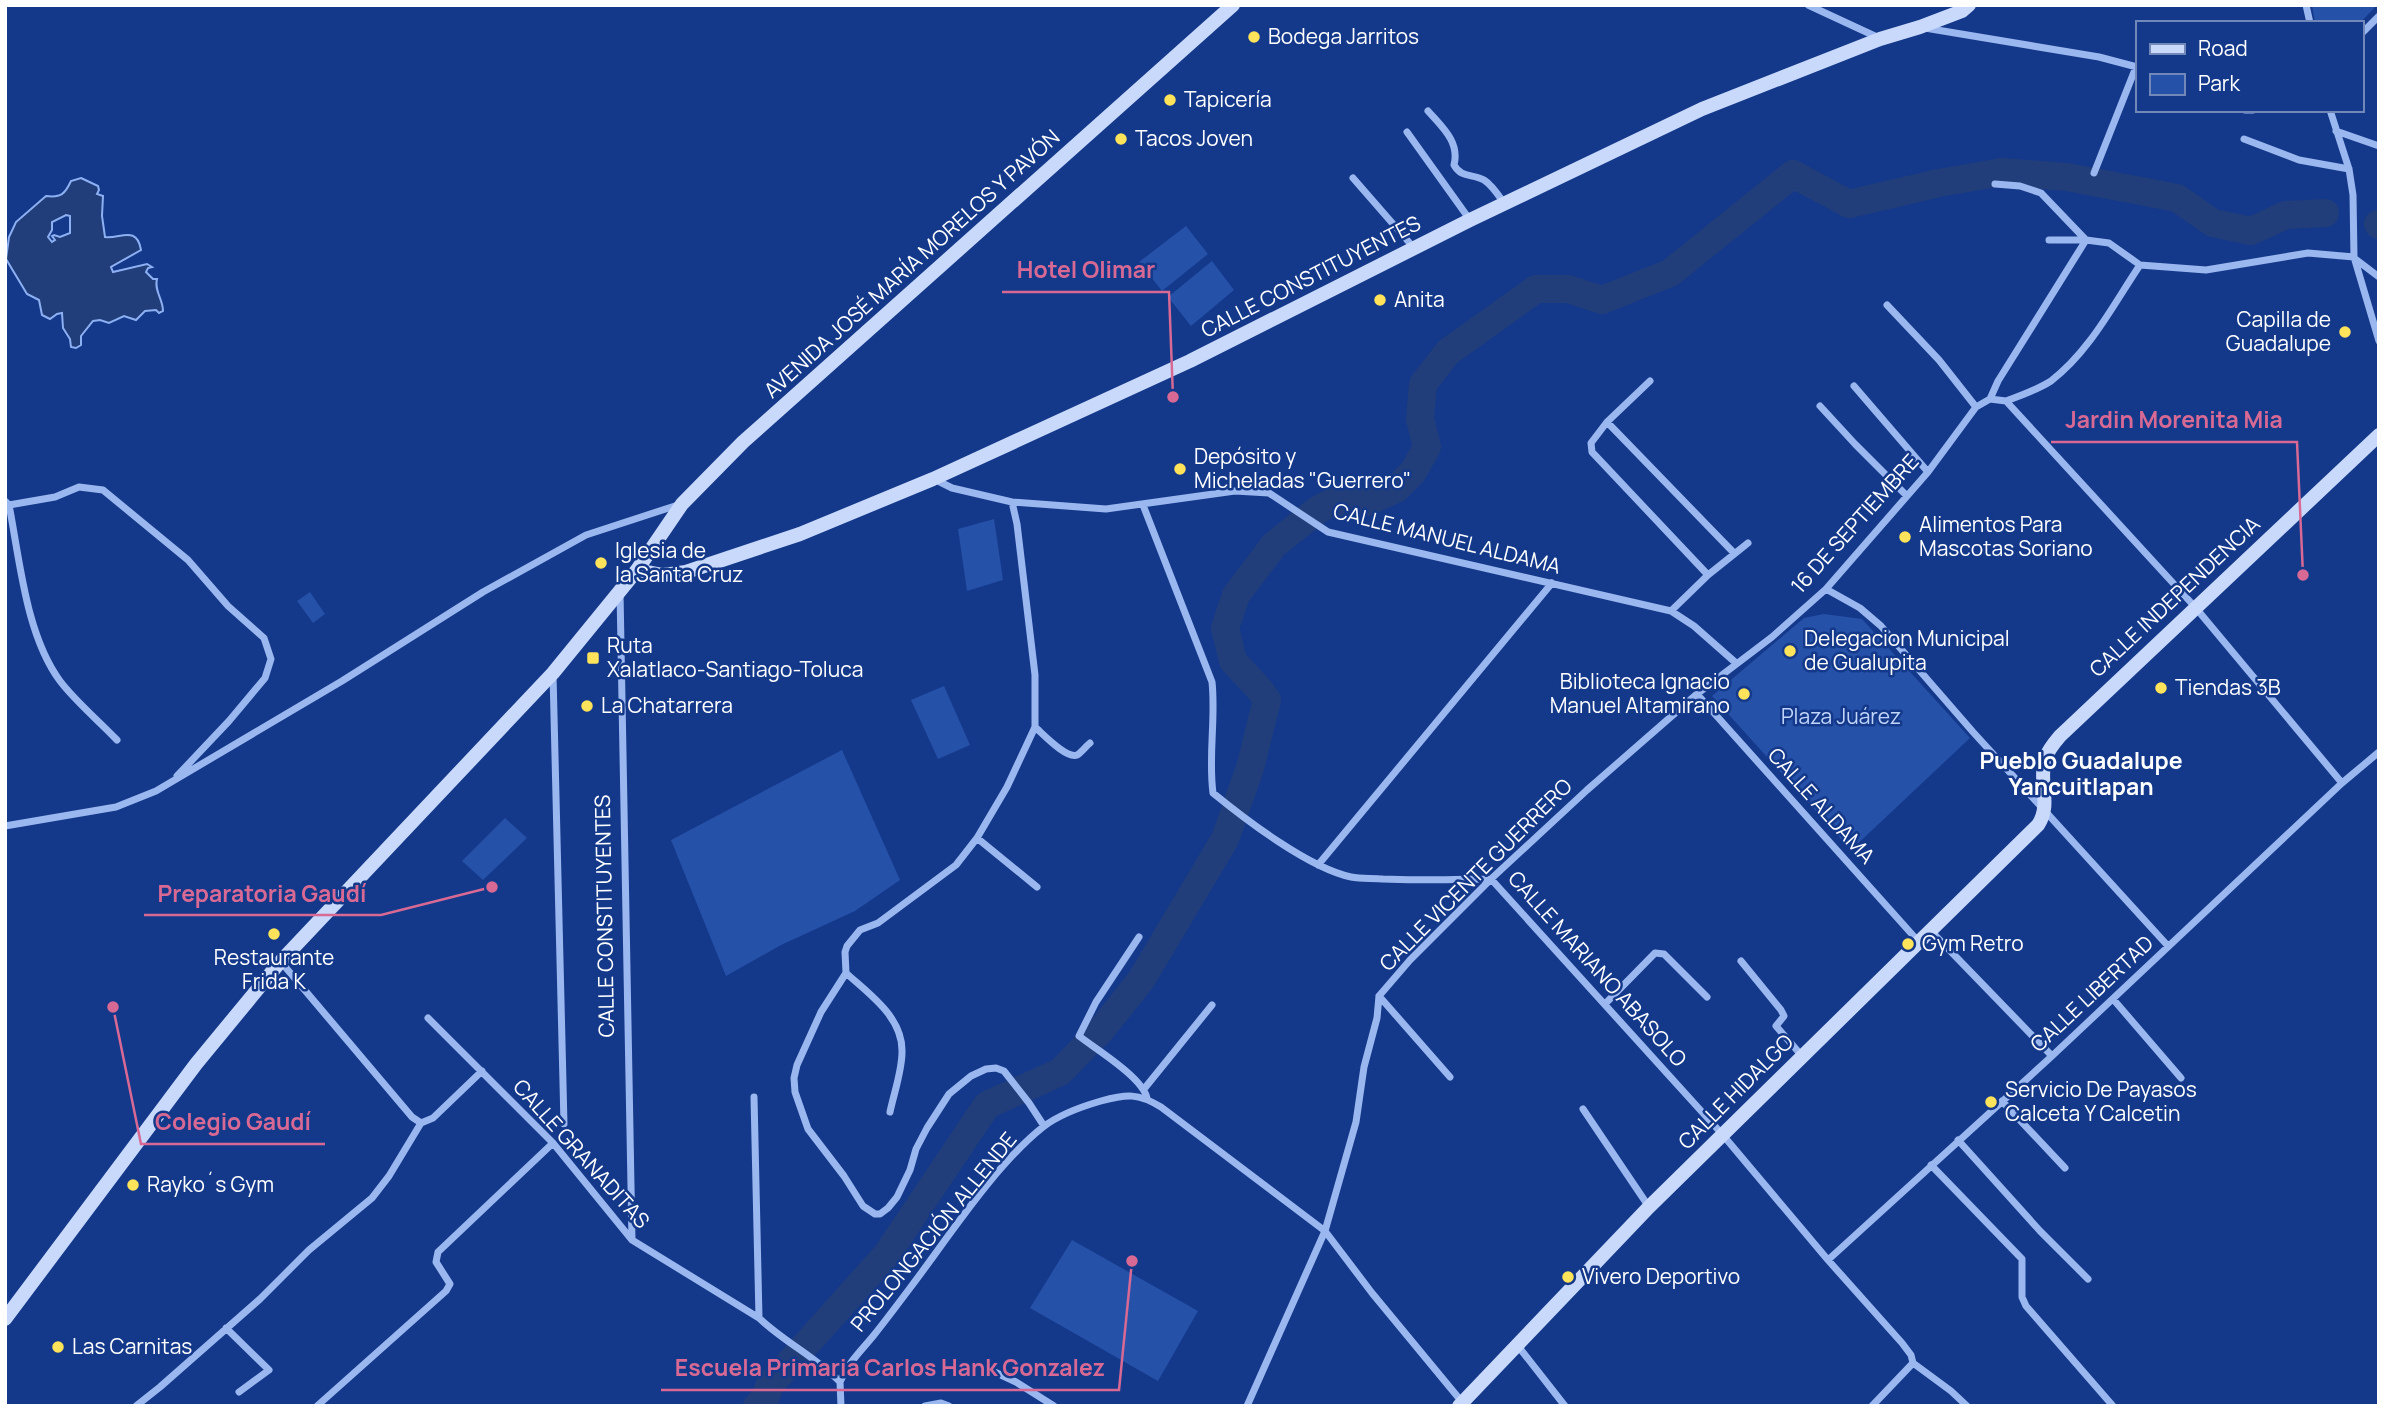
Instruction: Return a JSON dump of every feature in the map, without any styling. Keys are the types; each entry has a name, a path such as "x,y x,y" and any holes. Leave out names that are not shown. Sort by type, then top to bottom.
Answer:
{"main road":[{"name":"AVENIDA JOSÉ MARÍA MORELOS Y PAVÓN","path":"5,1319 196,1064 280,962 553,673 637,570 682,504 753,433 1233,5"},
{"name":"CALLE CONSTITUYENTES","path":"637,570 663,575 686,572 800,534 933,479 1190,361 1470,220 1702,108 1880,38 1962,11 1969,5"},
{"name":"CALLE INDEPENDENCIA","path":"2045,811 2043,771 2044,760 2050,748 2195,607 2379,435"},
{"name":"CALLE HIDALGO","path":"1461,1404 1649,1207 2038,825 2045,811"}],"street":[{"path":"1808,5 1880,38"},
{"path":"2363,32 2379,16"},
{"path":"1920,27 2099,57 2136,67"},
{"path":"2094,173 2136,69"},
{"path":"1428,111 1452,141 1457,155 1454,165 1456,170 1463,176 1483,179 1505,203"},
{"path":"2331,112 2349,169 2353,195 2354,257 2379,341"},
{"path":"2336,131 2379,146"},
{"path":"1407,132 1470,220"},
{"path":"2244,139 2299,160 2349,169"},
{"path":"1353,178 1415,249"},
{"path":"1995,184 2021,186 2041,192 2086,240"},
{"path":"2049,240 2109,243 2140,265 2206,270 2308,253 2354,257 2379,277"},
{"path":"2086,240 1998,381 1990,399 2006,401 2050,381 2091,340 2140,265"},
{"path":"1887,305 1939,360 1976,407"},
{"path":"1650,382 1607,422 1591,443 1592,452 1708,575"},
{"path":"1854,386 1928,472"},
{"name":"16 DE SEPTIEMBRE","path":"1736,663 1826,589 1928,472 1976,407 1990,399"},
{"path":"2006,401 2195,607 2342,783"},
{"path":"1820,405 1907,496"},
{"path":"1607,422 1734,553"},
{"name":"CALLE MANUEL ALDAMA","path":"933,479 952,488 1012,502 1107,509 1235,491 1269,493 1328,532 1671,611 1694,626 1736,663"},
{"path":"117,740 60,681 38,640 7,503 55,496 79,487 103,490 188,560 228,606 264,638 271,659 265,678 229,721 169,783"},
{"path":"1012,502 1035,675 1035,727 1007,787 977,838 956,865 878,923 860,930 845,952 846,973 821,1012 797,1065 795,1092 808,1129 844,1175 863,1206 870,1212 880,1214 897,1197 910,1170 916,1149 949,1094 971,1076 986,1069 1004,1071 1044,1126"},
{"path":"5,826 116,807 169,783 342,681 483,592 586,535 638,516 682,504"},
{"name":"CALLE MARIANO ABASOLO","path":"1143,505 1212,682 1215,705 1210,773 1213,793 1247,820 1318,865 1352,877 1406,880 1491,879 1722,1134 1902,1343 1911,1354 1913,1363 1967,1406"},
{"path":"1671,611 1708,575 1748,542"},
{"path":"1318,865 1552,583"},
{"path":"1826,589 1860,608 1881,626 2168,946"},
{"name":"CALLE CONSTITUYENTES","path":"620,591 632,1240"},
{"name":"CALLE VICENTE GUERRERO","path":"1247,1406 1325,1231 1356,1122 1364,1067 1380,996 1409,960 1491,879 1587,790 1736,663"},
{"path":"553,673 564,1124"},
{"name":"CALLE ALDAMA","path":"1697,694 1918,941"},
{"path":"1035,727 1059,749 1072,755 1076,755 1090,743"},
{"name":"CALLE LIBERTAD","path":"1828,1260 2052,1056 2342,783 2378,755"},
{"path":"977,838 1037,887"},
{"path":"1930,929 2052,1056"},
{"path":"1139,937 1096,1002 1079,1036 1144,1089 1147,1098 1325,1231 1461,1404"},
{"path":"1605,1004 1655,953 1664,954 1707,997"},
{"path":"1741,961 1781,1010 1784,1016 1776,1027 1802,1056"},
{"path":"280,962 412,1116 421,1123"},
{"path":"846,973 880,1004 901,1037 902,1053 890,1112"},
{"path":"1380,996 1450,1077"},
{"path":"2113,999 2181,1077"},
{"path":"1144,1089 1212,1005"},
{"name":"CALLE GRANADITAS","path":"428,1018 553,1143 632,1240 759,1318 840,1382"},
{"path":"136,1406 260,1298 309,1250 372,1198 389,1176 421,1123 433,1118 482,1072"},
{"name":"PROLONGACIÓN ALLENDE","path":"840,1382 845,1370 983,1191 1017,1151 1044,1126 1076,1108 1120,1096 1147,1098"},
{"path":"754,1097 759,1318"},
{"path":"2002,1101 2065,1168"},
{"path":"1583,1109 1649,1207"},
{"path":"1958,1140 2040,1231 2088,1279"},
{"path":"317,1406 446,1291 450,1284 436,1262 438,1252 553,1143"},
{"path":"1931,1166 2022,1259 2022,1297 2025,1306 2113,1406"},
{"path":"226,1328 269,1370 239,1392"},
{"path":"1517,1345 1565,1406"},
{"path":"1872,1406 1913,1363"},
{"path":"988,1369 1016,1382 1054,1406"},
{"path":"840,1382 841,1406"},
{"path":"925,1406 941,1403 949,1406"}],"green space":[{"path":"2312,5 2377,5 2362,21 2315,21"},
{"path":"1186,226 1208,254 1162,291 1139,262"},
{"path":"1212,261 1234,290 1191,326 1168,297"},
{"path":"994,519 1003,580 967,591 958,529"},
{"path":"310,592 325,614 313,623 297,601"},
{"name":"Plaza Juárez","path":"1824,614 1862,619 1970,738 1851,850 1712,696 1804,618"},
{"path":"944,686 970,745 938,759 911,700"},
{"path":"842,750 900,880 855,911 781,945 726,976 671,840"},
{"path":"505,818 527,838 483,880 462,861"},
{"path":"1072,1240 1198,1311 1158,1381 1030,1308"}],"shaded area":[{"path":"81,178 98,186 97,194 103,196 105,237 132,235 139,242 141,250 111,267 113,272 147,264 152,267 146,272 153,279 157,279 163,311 145,311 136,320 124,316 109,323 93,321 81,336 81,345 76,348 71,347 70,339 63,328 62,313 50,319 42,315 39,300 27,294 6,259 9,237 16,222 46,196 62,194 71,181","holes":["66,215 70,216 70,233 60,237 54,235 52,236 55,240 52,242 48,237 52,222"]}],"waterway":[{"path":"757,1406 766,1397 769,1386 887,1254 987,1105 1060,1072 1101,1030 1141,980 1225,839 1250,768 1267,700 1233,661 1225,628 1236,595 1274,545 1316,511 1332,502 1367,502 1396,489 1413,472 1427,447 1420,419 1423,384 1448,352 1536,289 1568,289 1602,300 1670,273 1793,174 1849,204 1939,183 2002,172 2067,177 2177,198 2213,223 2251,231 2286,215 2325,213"}],"place":[{"name":"Bodega Jarritos","path":"1254,37"},
{"name":"Tapicería","path":"1170,100"},
{"name":"Tacos Joven","path":"1121,139"},
{"name":"Anita","path":"1380,300"},
{"name":"Capilla de Guadalupe","path":"2345,332"},
{"name":"Hotel Olimar","path":"1173,397"},
{"name":"Depósito y Micheladas \"Guerrero\"","path":"1180,469"},
{"name":"Alimentos Para Mascotas Soriano","path":"1905,537"},
{"name":"Iglesia de la Santa Cruz","path":"601,563"},
{"name":"Jardin Morenita Mia","path":"2303,575"},
{"name":"Delegacion Municipal de Gualupita","path":"1790,651"},
{"name":"Ruta Xalatlaco-Santiago-Toluca","path":"593,658"},
{"name":"Tiendas 3B","path":"2161,688"},
{"name":"Biblioteca Ignacio Manuel Altamirano","path":"1744,694"},
{"name":"La Chatarrera","path":"587,706"},
{"name":"Preparatoria Gaudí","path":"492,887"},
{"name":"Restaurante Frida K","path":"274,934"},
{"name":"Gym Retro","path":"1908,944"},
{"name":"Colegio Gaudí","path":"113,1007"},
{"name":"Servicio De Payasos Calceta Y Calcetin","path":"1991,1102"},
{"name":"Rayko´s Gym","path":"133,1185"},
{"name":"Escuela Primaria Carlos Hank Gonzalez","path":"1132,1261"},
{"name":"Vivero Deportivo","path":"1568,1277"},
{"name":"Las Carnitas","path":"58,1347"}],"district":[{"name":"Pueblo Guadalupe Yancuitlapan","path":"2081,774"}]}
